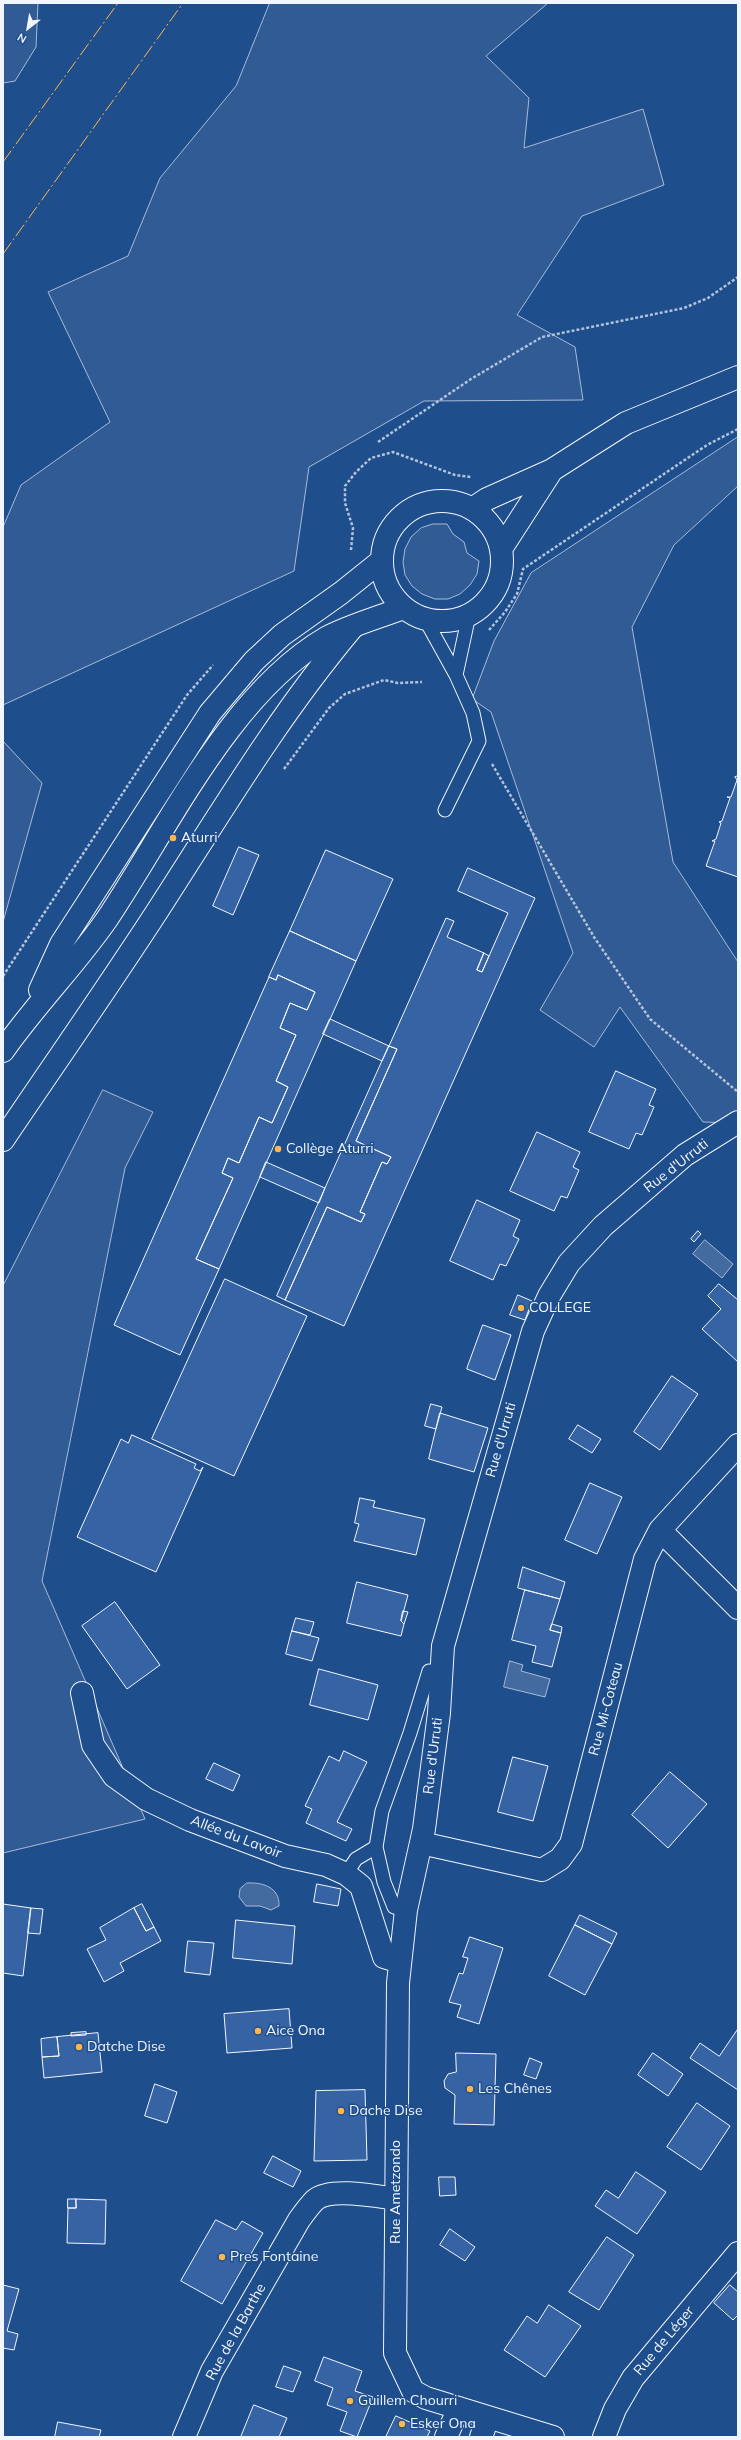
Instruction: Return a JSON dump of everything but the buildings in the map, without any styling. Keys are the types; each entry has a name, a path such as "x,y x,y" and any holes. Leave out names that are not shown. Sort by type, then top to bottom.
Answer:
{"street":[{"path":"472,509 487,499 552,470 626,423 738,377"},
{"path":"501,550 552,470"},
{"path":"440,501 457,503 472,509 485,520 495,534 501,550 502,569 496,588 485,604 469,615 450,621 425,619 403,608 389,592 383,577 381,561 384,541 394,524 409,510 424,503 440,501"},
{"path":"30,1013 61,944 210,713 254,661 282,635 381,561"},
{"path":"3,1051 30,1013 106,920 207,762 259,693 290,663 327,638 403,608"},
{"path":"3,1140 157,912 269,735 312,675 352,628"},
{"name":"Rue d'Urruti","path":"421,1843 439,1713 440,1673 443,1646 514,1393 533,1331 549,1296 569,1263 603,1226 685,1155 738,1122"},
{"name":"Rue Mi-Coteau","path":"421,1843 542,1870 560,1859 571,1844 645,1559 660,1530 738,1445"},
{"path":"660,1530 738,1608"},
{"name":"Allée du Lavoir","path":"82,1693 93,1745 114,1776 146,1799 190,1820 285,1856 326,1865 346,1874 361,1886 384,1957 400,1962"},
{"name":"Rue Ametzondo","path":"421,1843 406,1910 398,1983 395,2353 413,2391 426,2398 459,2408 484,2427 553,2437"},
{"name":"Rue de la Barthe","path":"184,2437 212,2371 299,2220 315,2200 325,2195 338,2193 396,2199"},
{"name":"Rue de Léger","path":"604,2437 615,2408 632,2378 738,2253"},
{"path":"446,2437 459,2408"}],"lane":[{"path":"456,675 469,615"},
{"path":"425,619 456,675 473,713 479,741 445,810"},
{"path":"406,1910 394,1907 384,1882 376,1848 382,1811 410,1733 429,1671 440,1673"},
{"path":"346,1874 356,1859 376,1848"}],"path":[{"path":"378,442 471,379 542,337 684,308 708,298 738,277"},
{"path":"487,633 505,612 516,594 523,570 707,445 738,429"},
{"path":"350,552 353,546 353,528 345,503 345,486 356,472 371,458 393,452 455,475 474,478"},
{"path":"284,769 329,708 346,694 384,680 398,683 422,682"},
{"path":"479,741 521,816 594,937 650,1019 738,1092"}],"shaded area":[{"path":"3,3 38,3 36,47 15,81 3,83"},
{"path":"270,3 548,3 486,56 529,98 524,148 643,109 664,185 582,216 517,315 575,347 583,400 424,401 309,467 294,571 3,705 3,527 21,485 110,422 48,292 128,256 160,178 236,86"},
{"path":"738,437 738,486 674,545 632,627 673,862 738,962 738,1123 703,1122 620,1007 594,1047 540,1010 573,953 491,712 472,699 494,641 531,573"},
{"path":"433,524 447,524 453,534 464,542 467,553 479,561 477,574 470,585 460,594 448,599 435,599 422,594 412,586 405,575 403,562 405,549 411,537 421,528"},
{"path":"3,741 42,783 3,922"},
{"path":"103,1090 153,1112 125,1168 42,1581 145,1819 3,1853 3,1286"},
{"path":"705,1240 733,1264 722,1278 693,1254"},
{"path":"510,1661 523,1665 521,1671 550,1679 545,1697 504,1687"},
{"path":"247,1883 269,1887 277,1894 279,1906 271,1910 260,1906 246,1906 239,1897 240,1889"}],"power":[{"path":"3,162 118,3"},
{"path":"3,254 183,3"}],"place":[{"name":"Aturri","path":"173,838"},
{"name":"Collège Aturri","path":"278,1149"},
{"name":"COLLEGE","path":"521,1308"},
{"name":"Aice Ona","path":"258,2031"},
{"name":"Datche Dise","path":"79,2047"},
{"name":"Les Chênes","path":"470,2089"},
{"name":"Dache Dise","path":"341,2111"},
{"name":"Pres Fontaine","path":"222,2257"},
{"name":"Guillem Chourri","path":"350,2401"},
{"name":"Esker Ona","path":"402,2424"}]}
